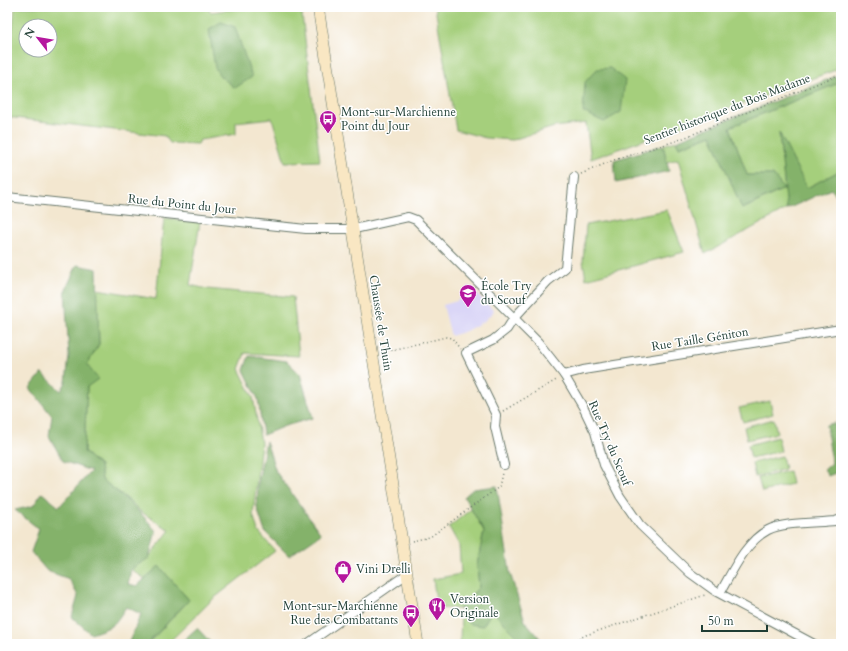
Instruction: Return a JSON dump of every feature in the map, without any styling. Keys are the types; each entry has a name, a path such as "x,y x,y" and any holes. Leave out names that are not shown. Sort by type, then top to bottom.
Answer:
{"main road":[{"name":"Chaussée de Thuin","path":"318,7 418,644"}],"street":[{"path":"504,465 495,427 496,415 466,353 493,340 507,330 514,318 548,280 565,268 574,177"},
{"name":"Rue du Point du Jour","path":"7,197 306,229 354,229"},
{"name":"Rue Try du Scouf","path":"354,229 408,217 416,220 538,342 564,376 583,407 594,432 604,465 620,496 640,525 690,573 718,592 814,644"},
{"name":"Rue Taille Géniton","path":"564,376 583,370 841,329"},
{"path":"718,592 749,545 768,530 783,526 835,521 841,519"},
{"path":"307,644 407,574"}],"path":[{"name":"Sentier historique du Bois Madame","path":"574,177 614,160 676,141 841,74"},
{"path":"373,355 449,337 452,338 460,349 466,353"},
{"path":"496,415 564,376"},
{"path":"402,544 430,537 499,487 504,465"},
{"path":"568,644 586,635 718,592"}],"shaded area":[{"name":"École Try du Scouf","path":"469,286 494,311 484,321 466,331 451,336 443,305 457,301"}],"green space":[{"path":"15,7 209,7 210,12 253,7 301,7 320,161 285,162 272,118 236,122 236,134 200,140 198,144 170,143 165,136 7,117 7,84"},
{"path":"435,7 841,7 841,68 591,159 586,123 554,127 512,140 486,138 456,130"},
{"path":"221,22 235,27 252,77 235,88 220,76 215,68 209,29"},
{"path":"610,68 625,80 621,112 604,122 583,112 585,82 597,69"},
{"path":"841,74 841,82 730,127 747,175 773,175 784,189 742,209 711,135 679,147 676,141"},
{"path":"841,82 841,170 807,188 779,133 787,209 705,254 678,159 667,162 663,145 676,141 680,147 711,135 743,209 784,189 773,175 747,175 730,127"},
{"path":"779,132 807,188 841,170 841,201 831,189 787,209"},
{"path":"663,145 669,171 616,183 614,160"},
{"path":"667,210 684,252 586,279 583,261 586,225"},
{"path":"164,218 200,222 190,285 207,289 293,297 299,356 245,353 239,369 253,397 261,443 253,514 258,531 275,551 213,599 167,644 148,644 189,600 159,566 145,579 131,569 150,556 170,530 141,512 125,497 102,480 100,466 84,452 87,365 99,344 97,289 156,299"},
{"path":"77,265 97,269 99,344 87,365 98,379 87,387 84,452 100,466 102,480 131,504 156,531 149,558 131,569 128,584 137,586 159,566 189,600 147,644 128,644 141,614 126,607 112,625 91,634 72,617 78,596 69,579 47,571 31,552 39,529 15,510 33,506 42,493 59,507 91,471 63,461 49,436 52,416 30,388 42,373 61,391 66,382 69,356 65,291"},
{"path":"249,356 287,361 300,374 313,418 285,426 263,435 258,399 244,370"},
{"path":"770,401 773,414 743,422 739,408"},
{"path":"774,419 777,433 747,440 744,427"},
{"path":"834,423 841,441 841,471 828,476 824,470 832,463 826,425"},
{"path":"778,437 781,451 751,458 748,445"},
{"path":"266,441 276,472 321,534 289,556 265,532 257,508 258,483"},
{"path":"782,456 785,469 755,477 752,463"},
{"path":"789,471 792,484 762,492 758,478"},
{"path":"497,486 510,573 525,621 545,644 525,644 492,611 483,626 469,624 459,609 479,587 477,565 484,531 464,497 473,489"},
{"path":"471,509 484,531 477,565 479,587 459,609 437,608 433,579 461,574 459,545 449,527"},
{"path":"492,611 525,644 460,644 461,612 469,624"},
{"path":"197,628 212,644 179,644"}],"place":[{"name":"Mont-sur-Marchienne Point du Jour","path":"328,134"},
{"name":"École Try du Scouf","path":"468,308"},
{"name":"Vini Drelli","path":"343,584"},
{"name":"Version Originale","path":"437,621"},
{"name":"Mont-sur-Marchienne Rue des Combattants","path":"411,628"}]}
